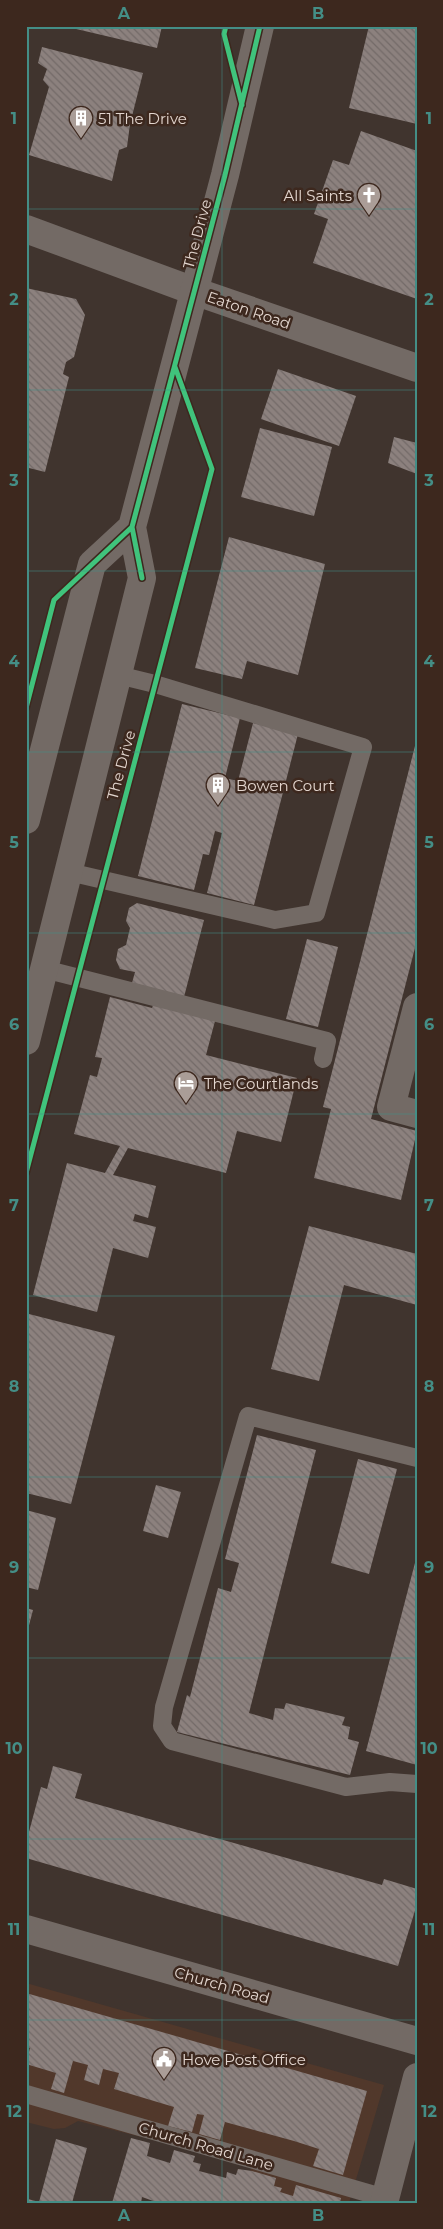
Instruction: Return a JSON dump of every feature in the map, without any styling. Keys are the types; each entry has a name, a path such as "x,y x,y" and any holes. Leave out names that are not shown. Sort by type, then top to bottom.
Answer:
{"main road":[{"name":"The Drive","path":"26,1042 142,578 132,528 242,107 260,26"},
{"name":"Eaton Road","path":"26,229 194,291 417,368"},
{"path":"26,820 92,564 132,528"},
{"path":"417,1007 391,1107 417,1114"},
{"name":"Church Road","path":"26,1929 417,2041"},
{"path":"385,2201 417,2077"}],"lane":[{"path":"68,872 275,920 316,913 363,747 155,684 118,676"},
{"path":"44,969 328,1041 322,1059"},
{"path":"417,1458 248,1416 164,1707 162,1726 172,1741 346,1787 390,1782 417,1784"},
{"name":"Church Road Lane","path":"26,2094 385,2201"}],"shaded area":[{"path":"26,1983 384,2085 349,2203 242,2203 252,2165 78,2121 65,2128 54,2129 26,2122"}],"building":[{"path":"72,26 162,26 157,48 72,28"},
{"path":"369,26 417,26 417,124 349,108"},
{"path":"42,47 143,73 130,124 127,147 119,150 112,181 29,155 49,87 43,80 47,69 38,63"},
{"name":"All Saints","path":"361,131 417,151 417,299 313,263 328,219 314,214 333,160 349,165"},
{"path":"26,288 76,299 85,315 74,357 66,362 63,374 69,377 45,472 29,468 27,476"},
{"path":"278,369 356,396 339,446 261,419"},
{"path":"260,428 332,447 314,516 241,497"},
{"path":"394,437 417,443 417,474 388,463"},
{"path":"229,537 325,564 298,675 247,661 242,679 195,668"},
{"name":"Bowen Court","path":"182,704 240,718 225,778 238,781 253,723 298,734 254,905 207,893 222,833 215,831 209,855 203,854 194,890 138,876"},
{"path":"416,742 417,940 371,1119 417,1131 401,1200 314,1178 331,1109 323,1107"},
{"path":"137,903 204,920 184,997 132,983 135,972 120,969 116,960 118,949 126,945 130,928 126,921 129,908"},
{"path":"307,939 338,947 318,1027 286,1019"},
{"name":"The Courtlands","path":"110,997 152,1008 153,1005 215,1021 206,1055 297,1078 281,1142 237,1131 226,1173 128,1148 113,1175 156,1186 148,1218 135,1214 133,1221 156,1227 148,1258 113,1248 97,1312 33,1295 67,1163 105,1173 120,1146 74,1134 90,1075 97,1077 102,1058 95,1057"},
{"path":"309,1226 417,1254 417,1305 344,1285 319,1381 271,1369"},
{"path":"29,1314 115,1336 71,1504 26,1493 26,1325"},
{"path":"257,1435 316,1450 249,1713 273,1720 275,1708 284,1709 286,1703 345,1717 342,1725 350,1727 348,1739 359,1742 350,1775 177,1732 187,1695 190,1697 218,1588 231,1592 239,1563 225,1559"},
{"path":"358,1459 397,1469 369,1574 331,1563"},
{"path":"156,1485 181,1492 168,1538 143,1531"},
{"path":"26,1510 56,1518 38,1590 26,1587"},
{"path":"417,1559 417,1765 366,1751"},
{"path":"26,1608 33,1610 27,1633 26,1633"},
{"path":"53,1766 82,1774 75,1798 382,1885 384,1879 417,1889 417,1904 398,1966 26,1858 26,1843 41,1787 47,1789"},
{"path":"26,1993 367,2091 343,2175 313,2166 319,2149 294,2141 225,2122 220,2140 199,2134 204,2115 197,2114 192,2132 168,2126 174,2107 114,2089 119,2073 103,2069 99,2085 84,2080 88,2065 73,2061 64,2093 51,2089 56,2073 26,2064 30,2048 26,2047"},
{"path":"131,2138 150,2143 147,2156 170,2163 174,2150 195,2156 193,2162 201,2164 199,2171 226,2178 227,2172 236,2175 238,2169 252,2171 276,2178 274,2186 282,2188 280,2192 293,2196 296,2185 341,2198 340,2203 159,2203 142,2197 141,2203 112,2203"},
{"path":"56,2139 87,2148 72,2203 27,2203 28,2199 39,2202"}],"cycle path":[{"path":"226,26 224,34 242,105"},
{"path":"142,578 132,527 225,175 260,26"},
{"path":"26,1173 212,469 175,367"},
{"path":"26,708 54,600 132,527"}],"place":[{"name":"51 The Drive","path":"81,139"},
{"name":"All Saints","path":"369,216"},
{"name":"Bowen Court","path":"218,806"},
{"name":"The Courtlands","path":"186,1104"},
{"name":"Hove Post Office","path":"164,2080"}]}
